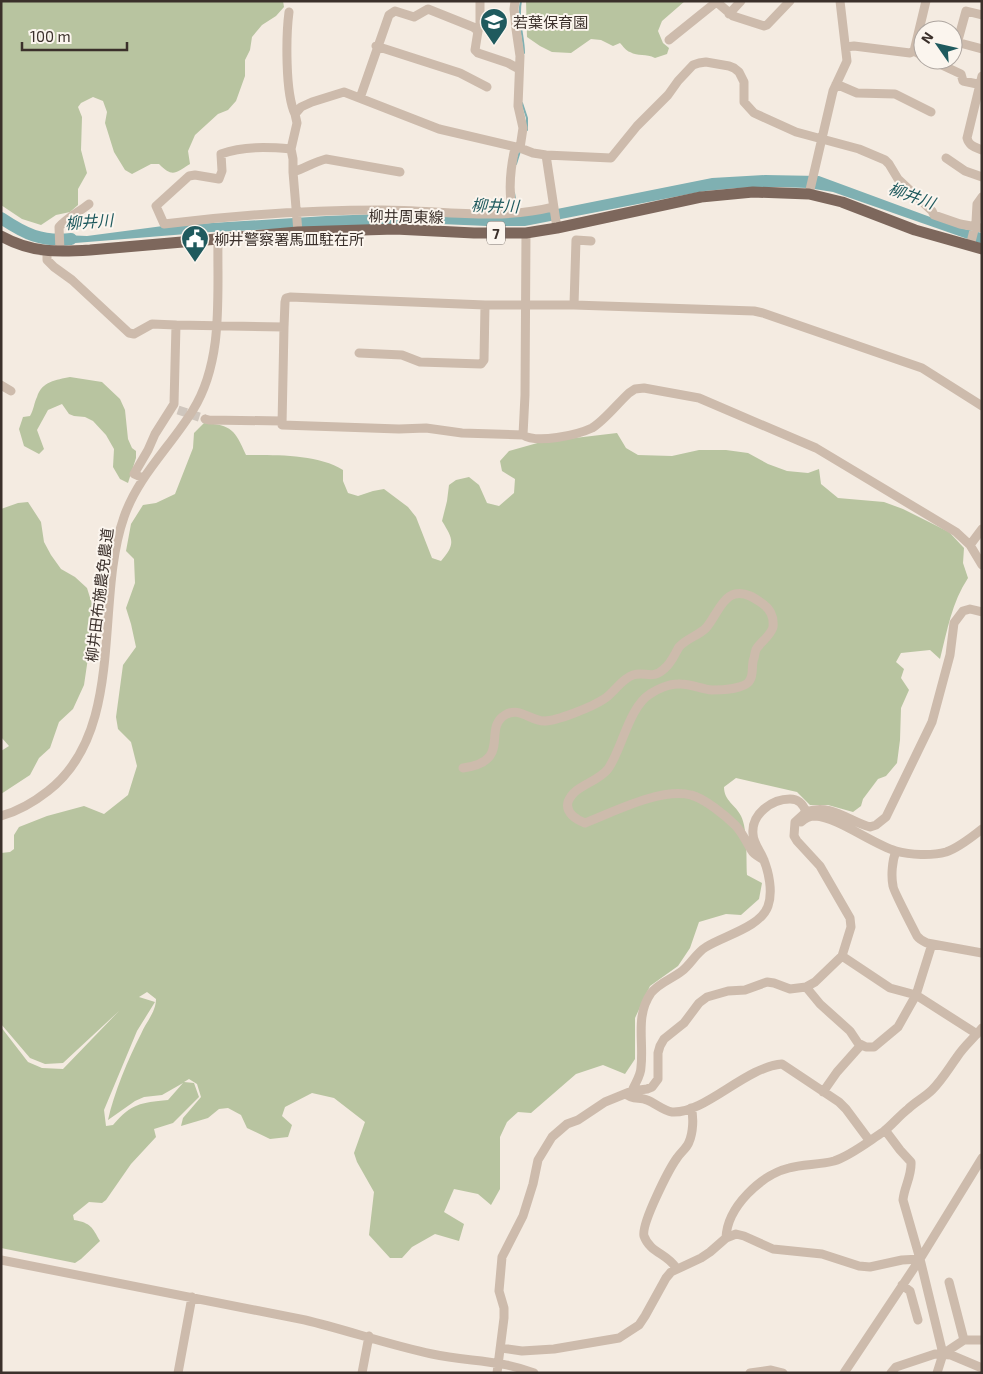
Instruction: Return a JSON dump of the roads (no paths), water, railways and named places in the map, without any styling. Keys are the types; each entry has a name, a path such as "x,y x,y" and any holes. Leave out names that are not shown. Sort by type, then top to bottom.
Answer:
{"main road":[{"name":"柳井周東線","path":"1,236 15,244 47,251 218,239 298,231 395,229 526,233 556,225 701,196 753,192 810,192 915,230 971,244 982,250"}],"street":[{"path":"480,1 480,25 475,50 478,53 508,63 519,70"},
{"path":"516,1 514,9 519,42 518,106 523,128 511,166 510,189 516,213"},
{"path":"730,14 740,1"},
{"path":"669,40 715,3 719,4 730,14 764,26 790,1"},
{"path":"921,20 926,1"},
{"path":"968,1 958,40 960,43 982,49"},
{"path":"810,192 836,84 847,61 842,2"},
{"path":"360,98 376,46 389,15 395,12 414,17 428,9 478,30"},
{"path":"966,11 982,15"},
{"path":"290,12 287,48 291,100 297,124 291,149 298,231"},
{"path":"376,46 460,73 487,87"},
{"path":"846,47 854,46 910,53 913,52"},
{"path":"296,114 301,107 344,92 439,129 546,155 611,158 693,65 699,63 729,66 739,72 744,82 744,102 754,113 796,132 859,149 885,160 898,179 934,215 977,228"},
{"path":"952,70 961,74 963,81 981,82 979,105 967,138 972,146 982,150"},
{"path":"836,84 857,93 895,94 931,112"},
{"path":"291,149 277,147 245,148 235,149 222,154 222,171 219,179 195,175 189,176 156,206 164,224 205,219 380,210 516,213 553,208"},
{"path":"546,155 556,225"},
{"path":"946,158 965,171 982,177"},
{"path":"293,172 326,159 400,172"},
{"path":"971,244 977,228 977,204 982,197"},
{"path":"60,249 59,227 89,204"},
{"path":"523,435 526,233"},
{"name":"柳井田布施農免農道","path":"1,816 28,805 52,788 74,763 89,737 98,707 109,596 119,534 131,499 143,478 194,408 201,395 211,365 216,326 218,239"},
{"path":"574,305 576,240 591,241"},
{"path":"47,251 47,260 72,280 129,333 134,334 152,324 284,327"},
{"path":"982,406 922,368 763,313 702,309 574,305 485,305 290,297 286,298 285,302 282,425 398,429 426,428 462,433 523,435 528,438 543,439 565,436 592,428 635,389 644,388 699,398 816,448 956,532 970,545 982,564"},
{"path":"359,353 402,355 420,362 481,364 484,360 485,305"},
{"path":"143,478 134,474 155,434 175,410 176,325"},
{"path":"1,385 11,391"},
{"path":"204,419 282,421"},
{"path":"970,545 982,529"},
{"path":"463,768 478,766 492,754 498,722 504,715 516,711 543,721 564,717 604,699 633,675 654,675 664,670 673,660 678,648 707,627 728,598 735,594 750,596 766,606 772,615 773,628 757,648 752,664 752,678 748,684 736,688 713,690 678,684 649,694 642,700 634,713 608,769 595,781 575,791 568,803 568,810 576,819 585,823 627,806 668,793 690,794 697,796 735,825 753,852 764,860"},
{"path":"497,1373 504,1318 504,1308 499,1291 502,1257 523,1216 538,1160 552,1138 567,1124 578,1120 605,1102 629,1093 648,1089 655,1084 658,1079 658,1053 660,1046 664,1040 684,1023 699,1002 707,996 728,991 745,990 767,982 790,989 806,987 842,956 851,927 850,918 820,866 794,836 795,822 806,812 816,809 829,810 870,828 886,817 932,722 950,655 954,623 963,611 970,609 982,612"},
{"path":"629,1093 639,1076 641,1066 640,1034 642,1012 646,1001 660,984 680,972 705,948 753,924 768,908 770,899 769,881 764,860 753,836 753,827 761,812 768,805 779,799 793,799 800,801 806,812"},
{"path":"795,830 807,817 814,816 828,819 896,851 935,854 946,852 981,831"},
{"path":"896,851 892,878 894,892 921,941 982,953"},
{"path":"806,987 820,1004 850,1031 861,1045 874,1047 898,1027 916,995 932,944"},
{"path":"726,1238 726,1233 733,1216 745,1196 766,1178 790,1168 832,1162 842,1158 886,1130 909,1107 932,1090 979,1031 916,995 890,988 842,956"},
{"path":"823,1092 837,1072 861,1045"},
{"path":"629,1093 630,1097 644,1098 673,1112 691,1108 757,1072 782,1064 846,1108 869,1140"},
{"path":"676,1268 673,1262 657,1253 651,1247 645,1237 644,1230 647,1217 672,1168 689,1142 691,1136 691,1108"},
{"path":"886,1130 911,1162 912,1170 903,1200 920,1259 943,1354 937,1373"},
{"path":"844,1373 920,1259 982,1158"},
{"path":"501,1348 522,1351 546,1349 619,1338 639,1325 646,1316 666,1278 676,1268 706,1255 726,1238 736,1234 773,1249 822,1254 860,1266 870,1267 902,1260 920,1259"},
{"path":"1,1260 305,1320 434,1354 499,1362 534,1373"},
{"path":"949,1282 964,1340"},
{"path":"902,1285 910,1291 918,1320"},
{"path":"178,1373 192,1297"},
{"path":"362,1373 369,1336"},
{"path":"943,1354 964,1340 982,1340"},
{"path":"892,1373 900,1365 935,1354 951,1356 982,1368"},
{"path":"750,1373 771,1370 783,1373"}],"water":[{"path":"765,175 819,176 960,228 982,233 982,244 833,192 808,188 779,187 705,191 525,226 417,223 211,232 63,244 63,235 87,236 163,226 326,216 380,214 522,216 712,178"}],"waterway":[{"path":"521,1 520,21 524,53"},
{"path":"522,103 527,118 527,130"},
{"path":"516,164 520,151"},
{"path":"514,193 517,210"},
{"name":"柳井川","path":"1,218 34,236 60,240 71,239"}],"tunnel":[{"path":"178,410 205,419"}],"place":[{"name":"若葉保育園","path":"494,46"},
{"name":"柳井警察署馬皿駐在所","path":"195,263"}]}
